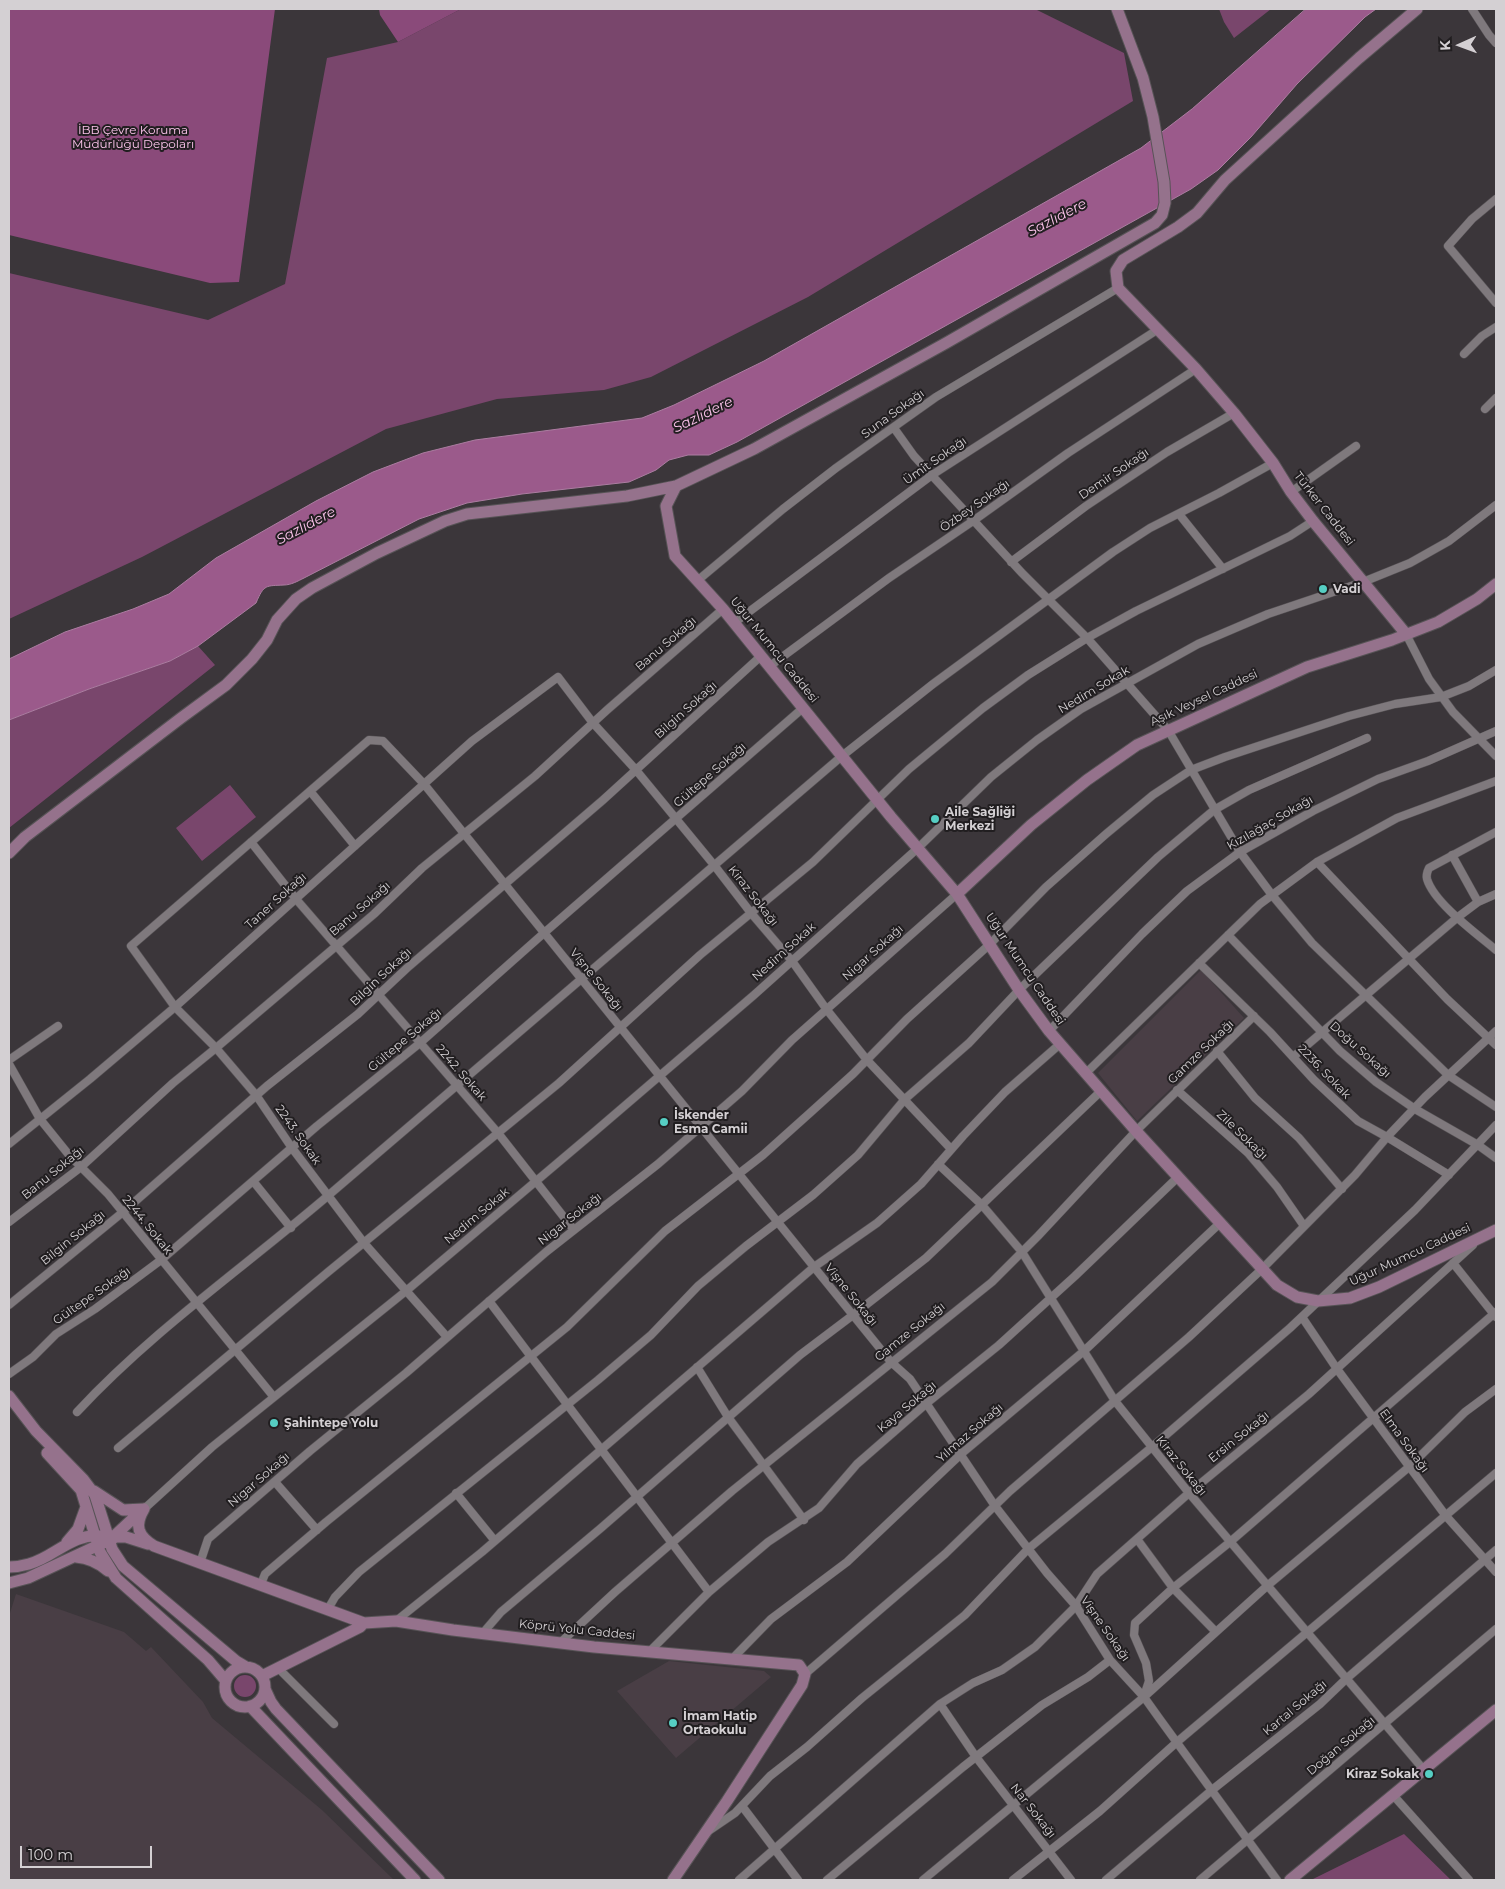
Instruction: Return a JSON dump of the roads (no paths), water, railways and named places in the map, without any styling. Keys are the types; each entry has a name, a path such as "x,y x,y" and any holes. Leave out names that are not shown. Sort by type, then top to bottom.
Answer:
{"street":[{"path":"9,853 26,837 226,685 252,659 267,640 284,610 318,584 377,552 444,522 467,514 627,496 676,486 754,449 854,392 946,343 1149,227 1162,215 1165,203 1163,177 1144,78 1118,9"},
{"path":"1118,288 1116,271 1123,260 1178,227 1197,213 1225,180 1359,58 1418,9"},
{"path":"1472,9 1489,36 1496,43"},
{"path":"1496,199 1472,219 1448,246 1496,302"},
{"name":"Türker Caddesi","path":"1118,288 1196,369 1234,413 1273,463 1291,492 1313,521 1406,634 1429,679 1452,712 1496,756"},
{"name":"Suna Sokağı","path":"697,581 783,509 836,468 936,397 1118,288"},
{"path":"1464,354 1482,336 1496,327"},
{"name":"Ümit Sokağı","path":"734,623 932,476 1157,330"},
{"name":"Özbey Sokağı","path":"770,666 889,578 1068,453 1196,369"},
{"path":"1485,409 1496,398"},
{"name":"Demir Sokağı","path":"1011,562 1086,506 1167,452 1234,413"},
{"path":"894,428 914,456 932,476 1011,562 1087,638 1168,730 1240,852 1272,895 1312,943 1448,1075 1496,1107"},
{"path":"1291,492 1356,446"},
{"path":"77,1412 139,1351 291,1228 842,756 932,684 1113,552 1150,528 1273,463"},
{"name":"Uğur Mumcu Caddesi","path":"676,486 666,506 675,556 723,609 877,799 957,894 1019,990 1049,1032 1136,1131 1277,1285 1297,1297 1318,1300 1350,1298 1379,1287 1496,1230"},
{"name":"Nedim Sokak","path":"144,1509 212,1446 406,1291 659,1076 918,848 998,771 1081,709 1160,664 1224,633 1268,614 1363,582 1410,563 1449,541 1496,505"},
{"path":"1179,514 1223,569"},
{"path":"118,1448 234,1350 559,1083 700,954 814,862 909,769 984,708 1028,675 1087,638 1136,611 1290,536 1313,521"},
{"name":"Aşık Veysel Caddesi","path":"957,894 1031,825 1087,780 1137,745 1307,667 1438,622 1477,599 1496,584"},
{"name":"Banu Sokağı","path":"9,1222 81,1167 172,1082 216,1048 374,914 422,868 535,776 593,722 723,609"},
{"name":"Bilgin Sokağı","path":"9,1305 123,1212 256,1095 358,1014 422,955 636,770 761,656"},
{"path":"261,1584 265,1574 317,1530 567,1327 665,1231 738,1174 812,1112 907,1019 990,944 1046,887 1154,795 1191,770 1234,754 1349,716 1395,704 1441,697 1470,686 1496,670"},
{"name":"Kiraz Sokağı","path":"558,676 593,722 636,770 714,865 750,913 792,960 827,1010 867,1060 951,1149"},
{"name":"Taner Sokağı","path":"9,1144 175,1007 472,741 558,676"},
{"name":"Gültepe Sokağı","path":"9,1374 33,1357 56,1334 96,1308 161,1260 292,1148 420,1044 544,933 803,708"},
{"name":"Kızılağaç Sokağı","path":"1049,1032 1142,934 1187,891 1240,852 1313,811 1378,779 1496,731"},
{"path":"328,1609 335,1597 359,1572 651,1335 698,1286 813,1195 858,1155 905,1100 969,1043 1019,990 1158,857 1214,810 1249,790 1367,738"},
{"name":"Vişne Sokağı","path":"310,791 369,740 383,741 424,784 891,1362 910,1379 994,1506 1076,1606 1110,1660 1144,1697 1277,1880"},
{"path":"1085,1074 1260,904 1317,862 1398,818 1496,781"},
{"path":"251,842 310,791 355,846"},
{"path":"1496,832 1429,868 1426,874 1427,880 1440,900 1496,950"},
{"name":"2242. Sokak","path":"251,842 296,899 380,994 420,1044 458,1085 498,1133 574,1230"},
{"name":"2243. Sokak","path":"251,842 131,946 175,1007 216,1048 256,1095 292,1148 364,1243 447,1337"},
{"path":"1452,855 1478,902"},
{"path":"1317,862 1447,999 1496,1045"},
{"name":"Nigar Sokağı","path":"200,1563 208,1539 574,1230 658,1164 742,1091 792,1040 957,894"},
{"path":"1293,1057 1458,917 1478,902 1496,894"},
{"name":"Doğu Sokağı","path":"1228,935 1323,1033 1376,1082 1415,1109 1478,1145 1496,1158"},
{"name":"2236. Sokak","path":"1200,963 1254,1016 1314,1080 1358,1122 1387,1136 1449,1175"},
{"name":"Gamze Sokağı","path":"560,1643 672,1543 764,1465 992,1282 1136,1131 1254,1016"},
{"path":"9,1062 58,1026"},
{"path":"673,1880 802,1685 805,1674 938,1560 994,1506 1189,1337 1342,1188 1387,1136 1448,1075 1496,1031"},
{"path":"396,1621 495,1541 814,1267 877,1222 921,1184 1005,1092 1060,1044"},
{"path":"1217,1051 1255,1098 1299,1138 1342,1188"},
{"name":"2244. Sokak","path":"9,1062 40,1119 69,1155 108,1194 273,1396"},
{"name":"Zile Sokağı","path":"1177,1090 1248,1153 1277,1187 1304,1226"},
{"path":"482,1634 501,1612 800,1355 926,1258 1101,1091"},
{"path":"705,1834 735,1813 770,1776 807,1747 862,1698 965,1615 1028,1549 1152,1447 1302,1316 1415,1210 1496,1125"},
{"name":"Kiraz Sokağı","path":"938,1164 982,1206 1022,1252 1115,1401 1230,1542 1424,1770"},
{"name":"Kaya Sokağı","path":"650,1651 709,1592 768,1542 804,1520 819,1508 857,1464 998,1345 1178,1177"},
{"path":"253,1181 291,1228"},
{"name":"Yılmaz Sokağı","path":"733,1658 771,1619 847,1562 961,1454 1084,1351 1220,1223"},
{"name":"Ersin Sokağı","path":"739,1880 940,1704 973,1683 1002,1670 1035,1647 1076,1606 1097,1574 1189,1493 1309,1394 1481,1237"},
{"path":"1144,1697 1149,1681 1146,1663 1134,1634 1135,1623 1173,1588 1230,1542 1495,1315 1453,1263"},
{"path":"489,1301 709,1592"},
{"name":"Elma Sokağı","path":"1302,1316 1337,1369 1446,1516 1496,1572"},
{"path":"697,1367 728,1417 804,1520"},
{"path":"923,1880 1144,1697 1267,1586 1409,1467 1465,1412 1496,1389"},
{"path":"9,1396 36,1431 95,1496 115,1555 123,1566 236,1661 258,1672 262,1676 265,1689 276,1709 439,1880"},
{"path":"9,1407 81,1490 96,1541 106,1564 116,1578"},
{"path":"1013,1880 1100,1811 1177,1742 1496,1473"},
{"path":"274,1482 317,1530"},
{"path":"88,1487 123,1510 144,1509"},
{"path":"456,1492 495,1541"},
{"path":"64,1545 73,1537 78,1529 86,1507"},
{"path":"110,1540 144,1509"},
{"name":"Köprü Yolu Caddesi","path":"144,1509 138,1519 141,1535 144,1540 158,1548 364,1622 396,1621 560,1643 799,1665 805,1674"},
{"path":"9,1567 30,1564 74,1540 96,1541 126,1537 158,1548"},
{"path":"1136,1539 1173,1588 1216,1632"},
{"path":"9,1583 28,1578 76,1557 96,1541"},
{"name":"Kartal Sokağı","path":"1106,1880 1212,1790 1320,1704 1346,1679 1496,1550"},
{"path":"76,1557 87,1558 97,1562 208,1660 226,1681"},
{"path":"262,1676 360,1627 364,1622"},
{"name":"Doğan Sokağı","path":"1200,1880 1496,1629"},
{"path":"827,1880 862,1849 1042,1705 1088,1677 1110,1660"},
{"path":"246,1667 234,1671 226,1681 225,1689 230,1700 241,1706 250,1706 260,1700 265,1689"},
{"path":"278,1668 334,1724"},
{"name":"Nar Sokağı","path":"940,1704 976,1757 1071,1880"},
{"path":"250,1706 415,1880"},
{"path":"1290,1880 1496,1710"},
{"path":"1393,1795 1469,1880"},
{"path":"742,1806 798,1880"}],"water":[{"name":"Sazlıdere","path":"1306,9 1376,9 1365,17 1297,84 1251,137 1218,170 1191,189 737,442 709,455 688,455 669,460 656,470 629,482 522,494 467,503 419,519 297,582 266,587 261,592 256,603 198,646 170,661 89,689 9,720 9,659 65,632 133,609 169,594 216,558 316,501 373,472 423,453 475,440 642,418 674,405 764,361 1141,148 1192,109"}],"place":[{"name":"Vadi","path":"1323,589"},
{"name":"Aile Sağliği Merkezi","path":"935,819"},
{"name":"İskender Esma Camii","path":"664,1122"},
{"name":"Şahintepe Yolu","path":"274,1423"},
{"name":"İmam Hatip Ortaokulu","path":"673,1723"},
{"name":"Kiraz Sokak","path":"1429,1774"}],"park label":[{"name":"İBB Çevre Koruma Müdürlüğü Depoları","path":"133,137"}]}
